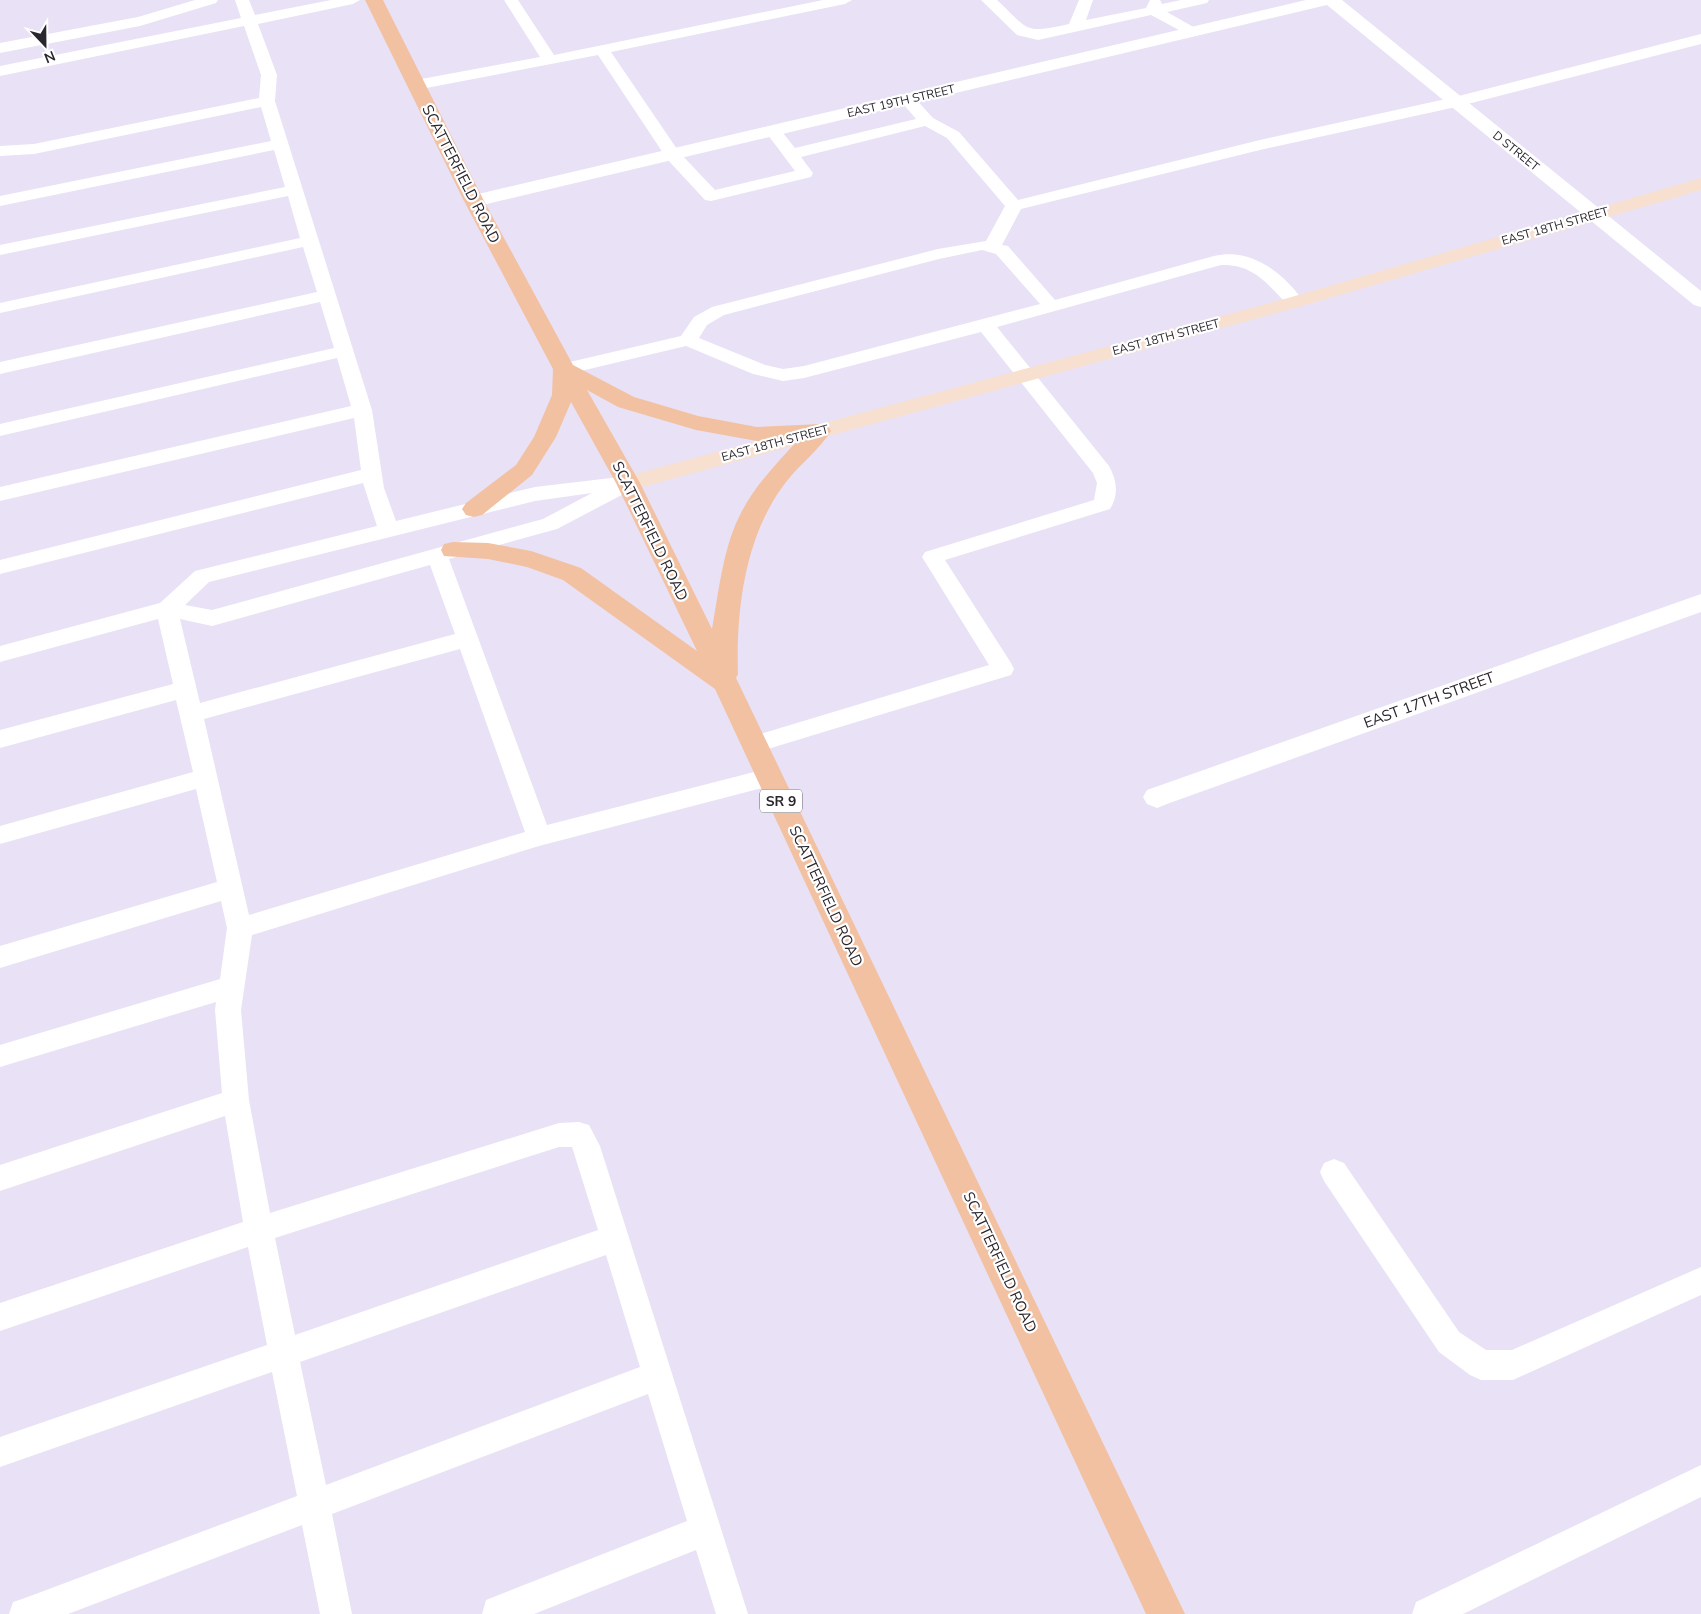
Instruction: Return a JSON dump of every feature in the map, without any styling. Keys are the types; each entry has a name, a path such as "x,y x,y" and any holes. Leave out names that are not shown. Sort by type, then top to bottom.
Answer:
{"main road":[{"name":"SCATTERFIELD ROAD","path":"374,0 474,201 564,369 628,483 770,777 1166,1614"},
{"path":"474,509 524,470 545,438 563,396 564,369 626,402 696,423 757,434 820,431"},
{"path":"725,683 724,631 738,557 753,512 778,476 820,431"},
{"path":"445,552 488,552 531,559 572,574 725,683"}],"street":[{"name":"EAST 19TH STREET","path":"474,201 1330,0"},
{"name":"D STREET","path":"1330,0 1701,301"},
{"name":"EAST 18TH STREET","path":"628,483 1295,302 1701,184"},
{"name":"EAST 17TH STREET","path":"1157,797 1701,603"}],"lane":[{"path":"0,48 140,22 211,0"},
{"path":"242,0 270,75 268,101 309,241 362,410 374,488 388,529"},
{"path":"0,71 353,0"},
{"path":"511,0 550,60"},
{"path":"416,85 602,50 845,0"},
{"path":"988,0 1022,32 1038,36 1075,28 1154,5 1202,0"},
{"path":"1004,16 1010,0"},
{"path":"1075,28 1086,0"},
{"path":"1154,5 1192,32"},
{"path":"992,246 1014,206 1260,145 1456,102 1701,39"},
{"path":"602,50 673,155 711,196 805,173 773,131"},
{"path":"907,99 927,121 953,135 1014,206"},
{"path":"0,151 34,149 268,101"},
{"path":"792,154 927,121"},
{"path":"0,201 280,144"},
{"path":"0,250 294,190"},
{"path":"0,308 309,241"},
{"path":"688,340 700,320 718,311 965,248 992,246 1002,250 1051,306"},
{"path":"564,369 688,340 760,370 783,375 804,372 985,325 1220,260 1237,258 1248,261 1262,269 1295,302"},
{"path":"0,368 326,295"},
{"path":"754,744 1003,668 932,556 1103,504 1107,483 1102,471 985,325"},
{"path":"0,430 344,351"},
{"path":"0,494 362,410"},
{"path":"0,567 372,474"},
{"path":"167,609 202,576 535,494 628,483"},
{"path":"0,654 167,609 212,618 550,524 628,483"},
{"path":"445,552 467,639 540,837"},
{"path":"167,609 240,928 228,1010 236,1100 259,1230 336,1614"},
{"path":"191,714 467,639"},
{"path":"0,739 186,689"},
{"path":"0,835 206,777"},
{"path":"240,928 540,837 770,777"},
{"path":"0,957 231,888"},
{"path":"0,1056 232,986"},
{"path":"0,1178 236,1100"},
{"path":"0,1317 259,1230 559,1135 579,1134 586,1146 659,1375 732,1614"},
{"path":"1334,1172 1449,1342 1481,1365 1513,1365 1701,1281"},
{"path":"0,1452 615,1238"},
{"path":"25,1614 659,1375"},
{"path":"1428,1614 1701,1481"},
{"path":"496,1613 706,1530"}]}
